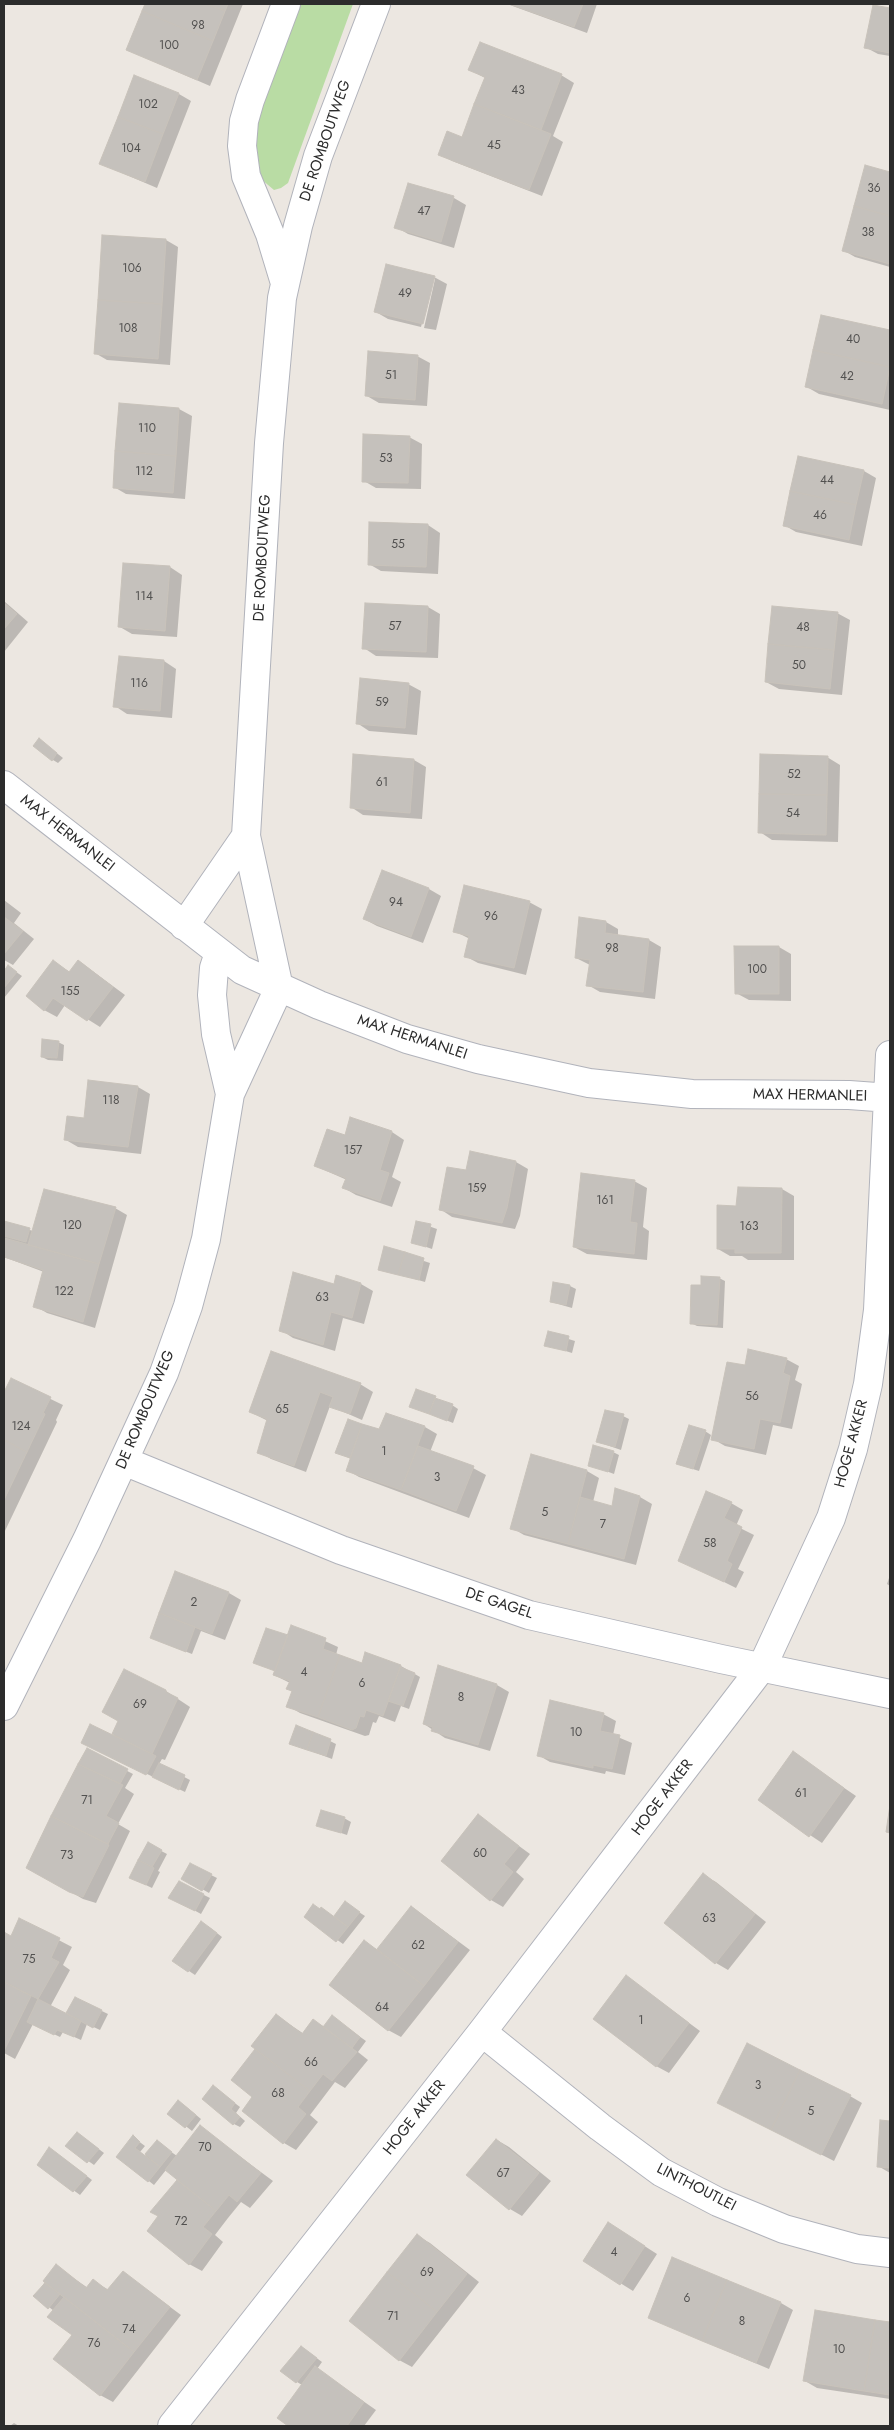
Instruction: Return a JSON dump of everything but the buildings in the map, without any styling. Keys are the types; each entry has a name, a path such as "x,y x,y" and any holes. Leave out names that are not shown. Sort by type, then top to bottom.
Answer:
{"street":[{"name":"DE ROMBOUTWEG","path":"284,280 270,234 246,176 242,146 244,122 250,100 286,4"},
{"name":"DE ROMBOUTWEG","path":"4,1706 124,1461 164,1373 188,1306 206,1239 230,1094 279,988 246,836 270,443 284,280 318,156 376,4"},
{"name":"MAX HERMANLEI","path":"4,785 242,970 279,988 407,1039 478,1059 589,1084 692,1094 850,1095 890,1098"},
{"path":"184,926 246,836"},
{"name":"DE ROMBOUTWEG","path":"219,953 212,975 212,995 216,1034 230,1094"},
{"name":"HOGE AKKER","path":"172,2426 482,2032 762,1668 831,1518 852,1449 868,1384 878,1310 890,1098 890,1055"},
{"name":"DE GAGEL","path":"124,1461 341,1550 529,1614 762,1668 890,1694"},
{"name":"LINTHOUTLEI","path":"482,2032 600,2127 661,2172 718,2202 784,2230 858,2249 890,2253"}],"green space":[{"path":"299,4 353,4 288,183 274,190 261,179 255,134 267,90"}]}
